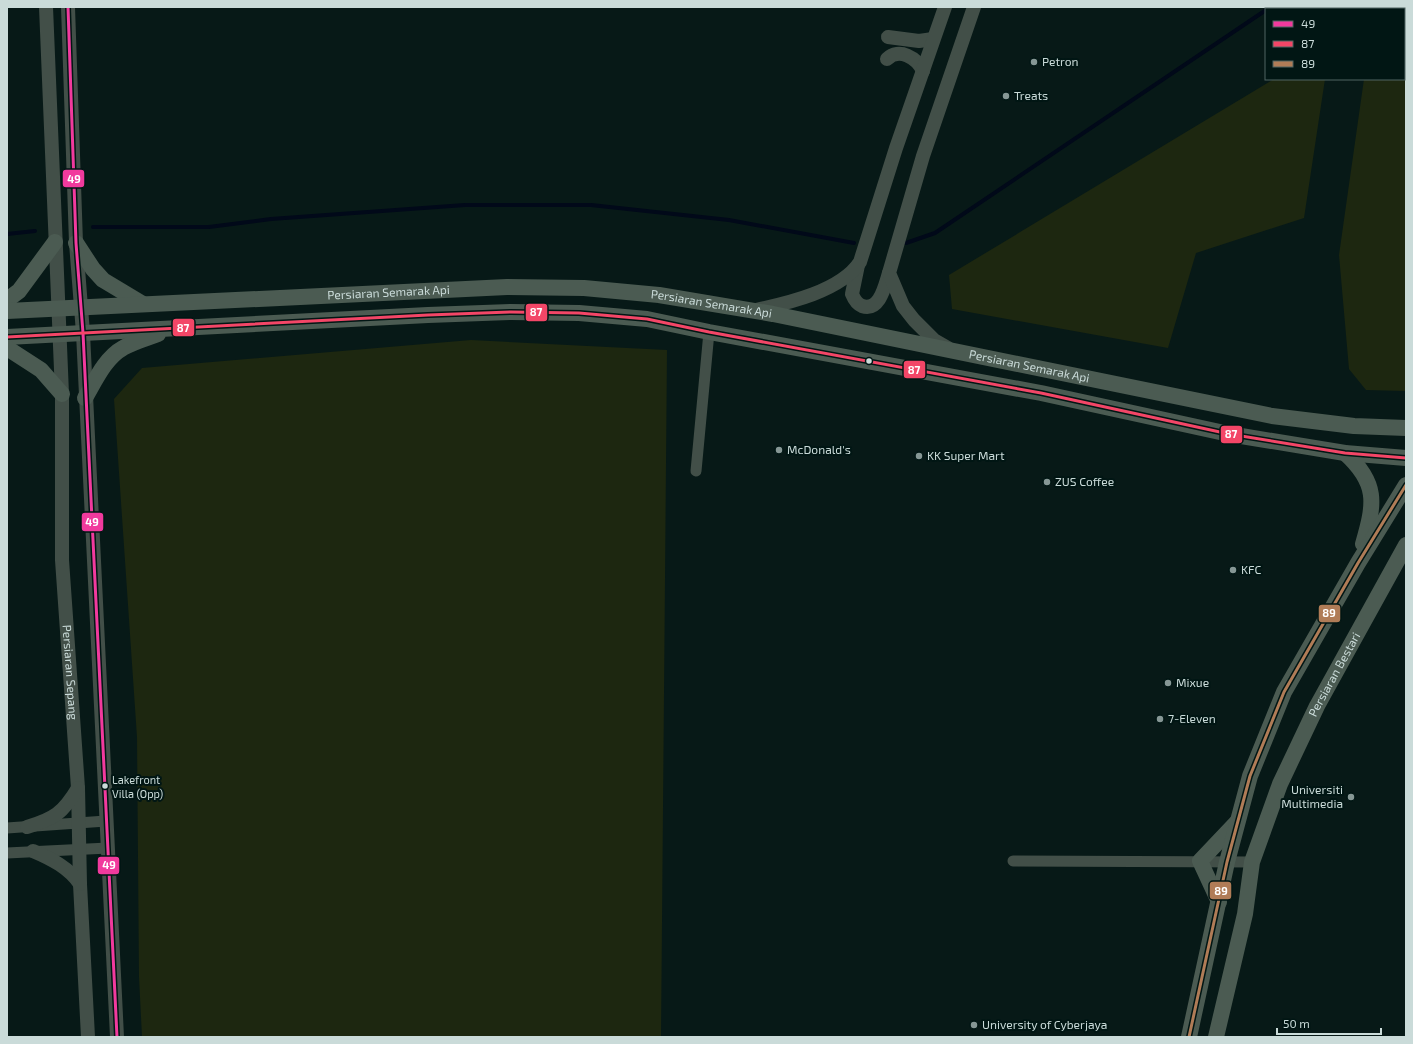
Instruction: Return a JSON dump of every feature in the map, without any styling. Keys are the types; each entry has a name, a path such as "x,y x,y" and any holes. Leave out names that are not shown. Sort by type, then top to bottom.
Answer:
{"main road":[{"path":"7,300 19,291 55,242"},
{"path":"76,243 93,270 103,280 143,304"},
{"name":"Persiaran Semarak Api","path":"7,311 507,287 584,288 658,295 754,310 1272,416 1354,426 1406,428"},
{"name":"Persiaran Semarak Api","path":"7,337 428,315 511,312 579,313 647,319 709,332 1034,392 1229,434 1345,453 1406,458"},
{"path":"85,398 106,362 122,348 171,329"},
{"path":"7,348 41,370 62,394"},
{"path":"1345,453 1360,467 1371,490 1371,517 1358,562"},
{"path":"1189,1037 1227,862 1250,776 1284,692 1358,562 1406,485"},
{"name":"Persiaran Bestari","path":"1216,1037 1245,914 1252,862 1280,784 1317,706 1406,545"},
{"name":"Persiaran Bestari","path":"1245,914 1256,884 1262,845 1272,808"},
{"path":"1219,902 1200,861 1238,821"}],"street":[{"name":"Persiaran Sepang","path":"46,7 58,334 62,394 62,560 78,788 80,884 88,1037"},
{"path":"68,7 76,243 83,333 117,1037"},
{"path":"945,7 922,71 858,265 852,294 859,304 865,307 878,303 889,273 923,156 974,7"},
{"path":"888,37 919,41 933,39"},
{"path":"887,59 895,54 912,57 919,64 922,71"},
{"path":"754,310 786,304 831,286 858,265"},
{"path":"889,273 903,306 914,320 934,340 949,349"},
{"path":"696,471 709,332"},
{"path":"27,827 47,821 60,813 78,788"},
{"path":"7,828 106,820"},
{"path":"7,853 108,848"},
{"path":"34,852 47,857 64,868 80,884"},
{"path":"1014,861 1252,862"}],"green space":[{"path":"1406,9 1406,391 1366,390 1349,369 1339,255 1364,80 1405,80"},
{"path":"1272,80 1325,80 1304,218 1196,253 1168,348 952,309 949,275"},
{"path":"471,340 667,350 661,1037 142,1037 139,977 137,737 114,399 142,368"}],"waterway":[{"path":"906,243 935,233 1265,11"},
{"path":"93,227 209,227 271,219 465,205 591,205 729,220 854,243"},
{"path":"7,234 35,231"}],"transit line":[{"name":"49","path":"68,7 76,243 83,333 117,1037"},
{"name":"87","path":"7,337 428,315 511,312 579,313 647,319 709,332 1041,393 1229,434 1345,453 1406,458"},
{"name":"89","path":"1189,1037 1227,862 1250,776 1284,692 1358,563 1406,485"}],"place":[{"name":"Petron","path":"1034,62"},
{"name":"Treats","path":"1006,96"},
{"name":"McDonald's","path":"779,450"},
{"name":"KK Super Mart","path":"919,456"},
{"name":"ZUS Coffee","path":"1047,482"},
{"name":"KFC","path":"1233,570"},
{"name":"Mixue","path":"1168,683"},
{"name":"7-Eleven","path":"1160,719"},
{"name":"Lakefront Villa (Opp)","path":"105,786"},
{"name":"Universiti Multimedia","path":"1351,797"},
{"name":"University of Cyberjaya","path":"974,1025"}]}
